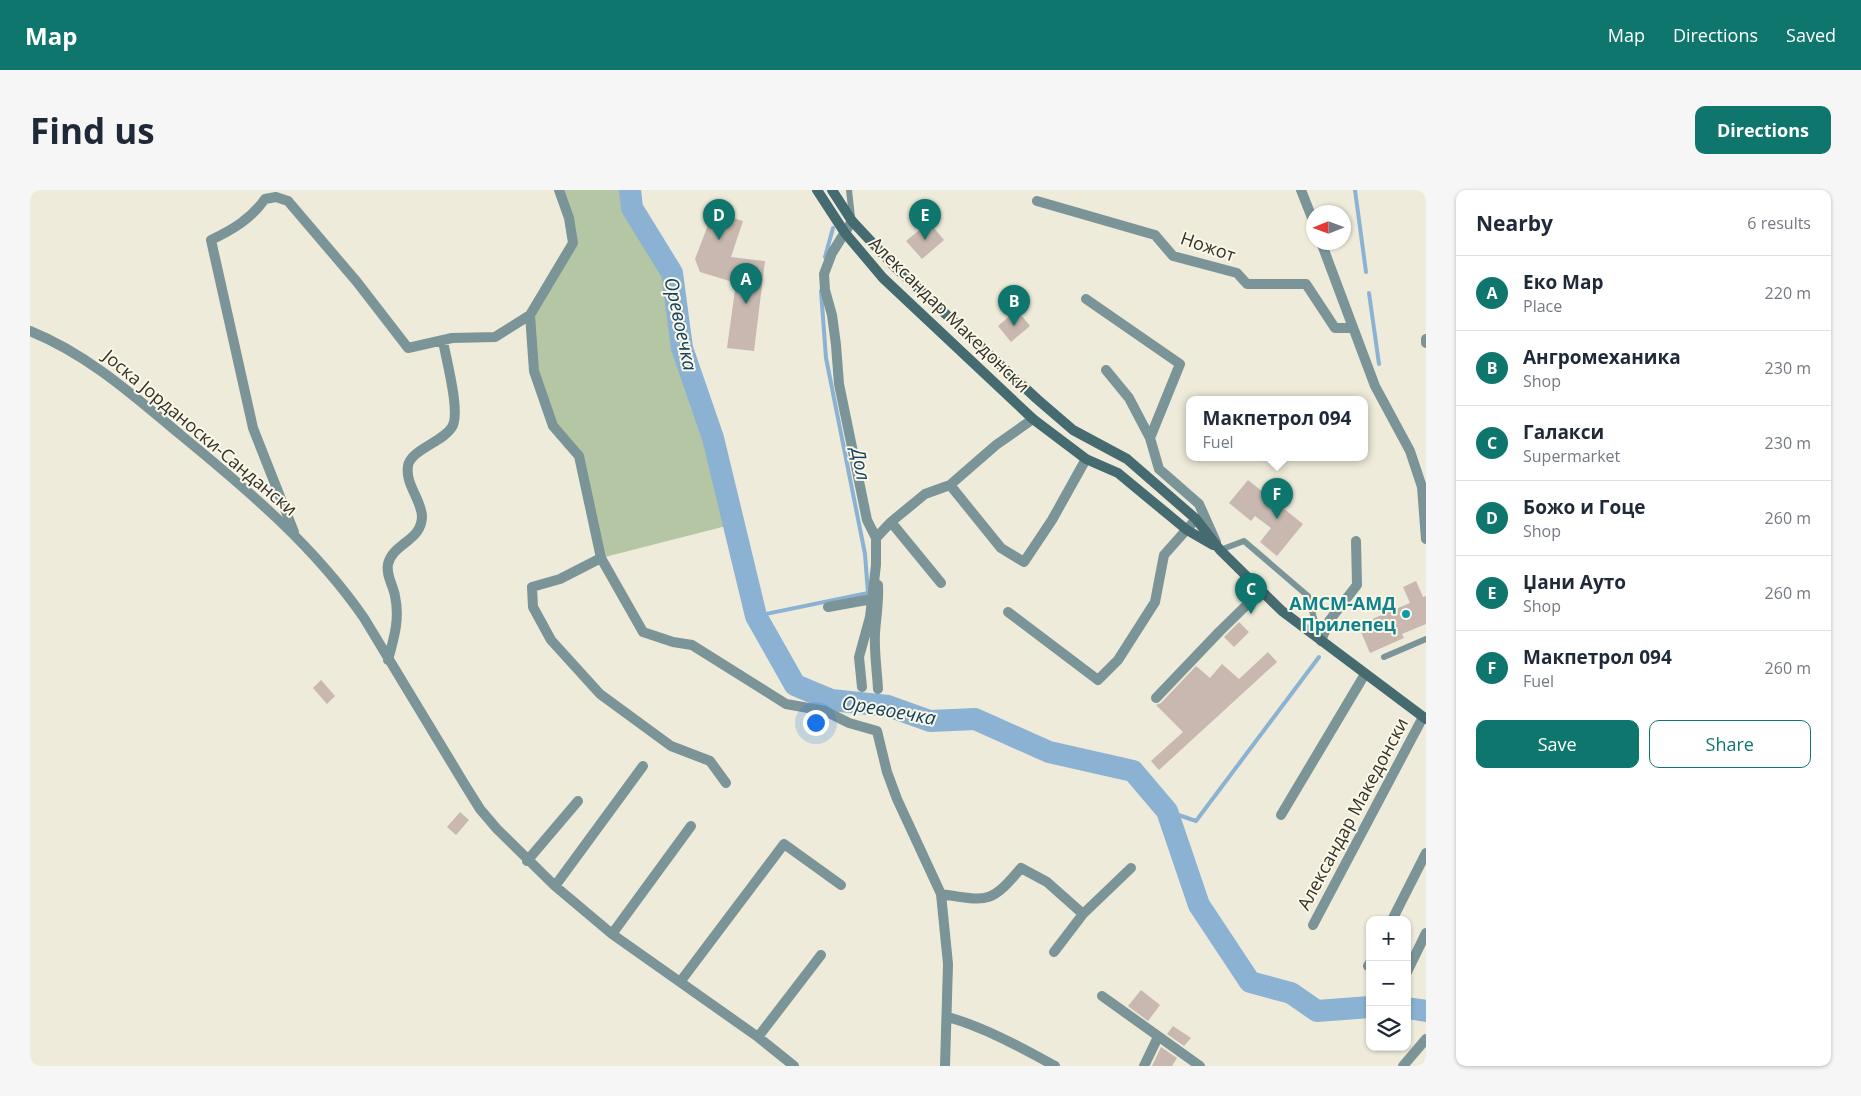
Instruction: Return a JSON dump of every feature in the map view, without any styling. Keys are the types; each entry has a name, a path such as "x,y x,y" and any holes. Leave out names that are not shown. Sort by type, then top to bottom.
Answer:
{"street":[{"name":"Јоска Јорданоски-Сандански","path":"295,535 253,428 211,240 246,220 256,212 265,199 276,197 288,201 357,282 408,348 452,338 495,336 530,315 573,244 569,218 559,190"},
{"name":"Александар Македонски","path":"817,190 845,233 883,278 1033,419 1086,459 1118,473 1187,530 1220,550"},
{"name":"Александар Македонски","path":"832,190 852,221 894,266 1058,418 1073,430 1127,459 1196,519 1220,550 1282,611 1424,718 1313,925"},
{"path":"1289,190 1302,191 1307,205"},
{"name":"Ножот","path":"1037,201 1156,235 1173,256 1237,273 1247,284 1306,284 1335,328 1352,328"},
{"name":"Александар Македонски","path":"852,221 832,253 824,274 825,290 832,315 839,384 867,520 876,538 879,603 875,632 875,658 878,689"},
{"path":"1324,250 1375,386 1410,451 1422,487 1426,539"},
{"path":"1086,299 1180,364 1150,438"},
{"path":"530,315 534,371 554,426 579,456 601,558 643,632 673,642 692,645 786,704 825,711 849,723 877,731 887,772 897,799 941,894 948,964 948,1017 945,1066"},
{"name":"Јоска Јорданоски-Сандански","path":"30,331 62,346 110,376 206,456 295,535 344,588 480,810 527,861 612,934 758,1037 794,1066"},
{"path":"388,660 398,622 395,596 388,577 388,566 391,556 413,538 421,527 422,515 407,474 408,463 415,454 440,440 453,426 455,411 443,341"},
{"name":"Александар Македонски","path":"1106,370 1129,398 1150,438 1159,469 1199,504 1220,550"},
{"name":"Александар Македонски","path":"876,538 891,522 925,494 950,485 996,445 1033,419"},
{"path":"950,485 1001,548 1024,562 1052,520 1086,459"},
{"path":"1422,487 1426,473"},
{"path":"1008,612 1098,680 1118,660 1156,602 1164,555 1196,519"},
{"path":"891,522 941,583"},
{"path":"1321,641 1329,621 1357,585 1356,542"},
{"path":"601,558 560,579 532,587 533,607 551,640 600,694 671,746 710,761 726,783"},
{"name":"Александар Македонски","path":"862,687 859,657 870,616 876,565"},
{"path":"1156,698 1262,590"},
{"path":"828,607 872,599"},
{"path":"1281,815 1365,674"},
{"path":"555,886 643,766"},
{"path":"527,861 536,847 578,801"},
{"path":"612,934 691,826"},
{"path":"680,982 784,844 841,885"},
{"path":"1394,916 1426,854"},
{"path":"941,894 986,899 1004,889 1021,868 1047,882 1083,914"},
{"path":"1054,952 1083,914 1131,868"},
{"path":"1411,964 1426,933"},
{"path":"758,1037 821,954"},
{"path":"1102,996 1200,1066"},
{"path":"948,1017 967,1022 1002,1038 1055,1066"},
{"path":"1144,1066 1158,1037"},
{"path":"1403,1066 1426,1039"}],"lane":[{"path":"848,190 852,221"},
{"path":"1220,550 1244,541 1308,596 1321,641"},
{"path":"1384,657 1426,639"}],"green space":[{"path":"559,190 630,190 632,209 672,273 682,348 713,438 734,524 601,558 579,456 553,426 534,371 530,315 573,244"}],"building":[{"path":"713,212 743,221 731,257 765,261 754,351 727,348 736,283 700,272 695,259"},
{"path":"929,222 944,240 922,259 906,241"},
{"path":"1017,310 1030,326 1011,342 998,326"},
{"path":"1248,480 1303,524 1277,556 1260,542 1271,528 1255,516 1251,521 1229,503"},
{"name":"АМСМ-АМД Прилепец","path":"1416,581 1423,597 1426,596 1426,624 1402,634 1404,638 1370,653 1358,625 1410,603 1403,587"},
{"path":"1239,622 1249,632 1234,647 1224,637"},
{"path":"1268,652 1277,662 1159,770 1151,761 1183,732 1156,705 1161,703 1196,666 1210,678 1222,664 1239,679"},
{"path":"321,680 335,696 327,704 313,688"},
{"path":"460,812 469,820 456,835 447,827"},
{"path":"1141,990 1160,1005 1148,1021 1128,1006"},
{"path":"1173,1026 1191,1038 1184,1046 1167,1034"},
{"path":"1161,1047 1177,1058 1172,1066 1152,1066"}],"waterway":[{"name":"Оревоечка","path":"630,190 632,208 672,273 682,348 713,438 756,616 795,685 831,700 888,706 930,721 975,719 1049,752 1133,771 1167,811 1199,905 1250,982 1291,993 1317,1011 1366,1007"},
{"path":"1355,190 1366,272"},
{"name":"Дол","path":"825,257 833,228"},
{"name":"Дол","path":"756,616 868,593 865,554 826,358 821,291"},
{"path":"1369,293 1379,364"},
{"path":"1167,811 1196,821 1319,657"},
{"name":"Оревоечка","path":"1411,1009 1426,1011"}],"place":[{"name":"Божо и Гоце","path":"719,240"},
{"name":"Џани Ауто","path":"925,240"},
{"name":"Еко Мар","path":"746,304"},
{"name":"Ангромеханика","path":"1014,326"},
{"name":"Макпетрол 094","path":"1277,519"},
{"name":"Галакси","path":"1251,614"},
{"name":"АМСМ-АМД Прилепец","path":"1406,614"}]}
